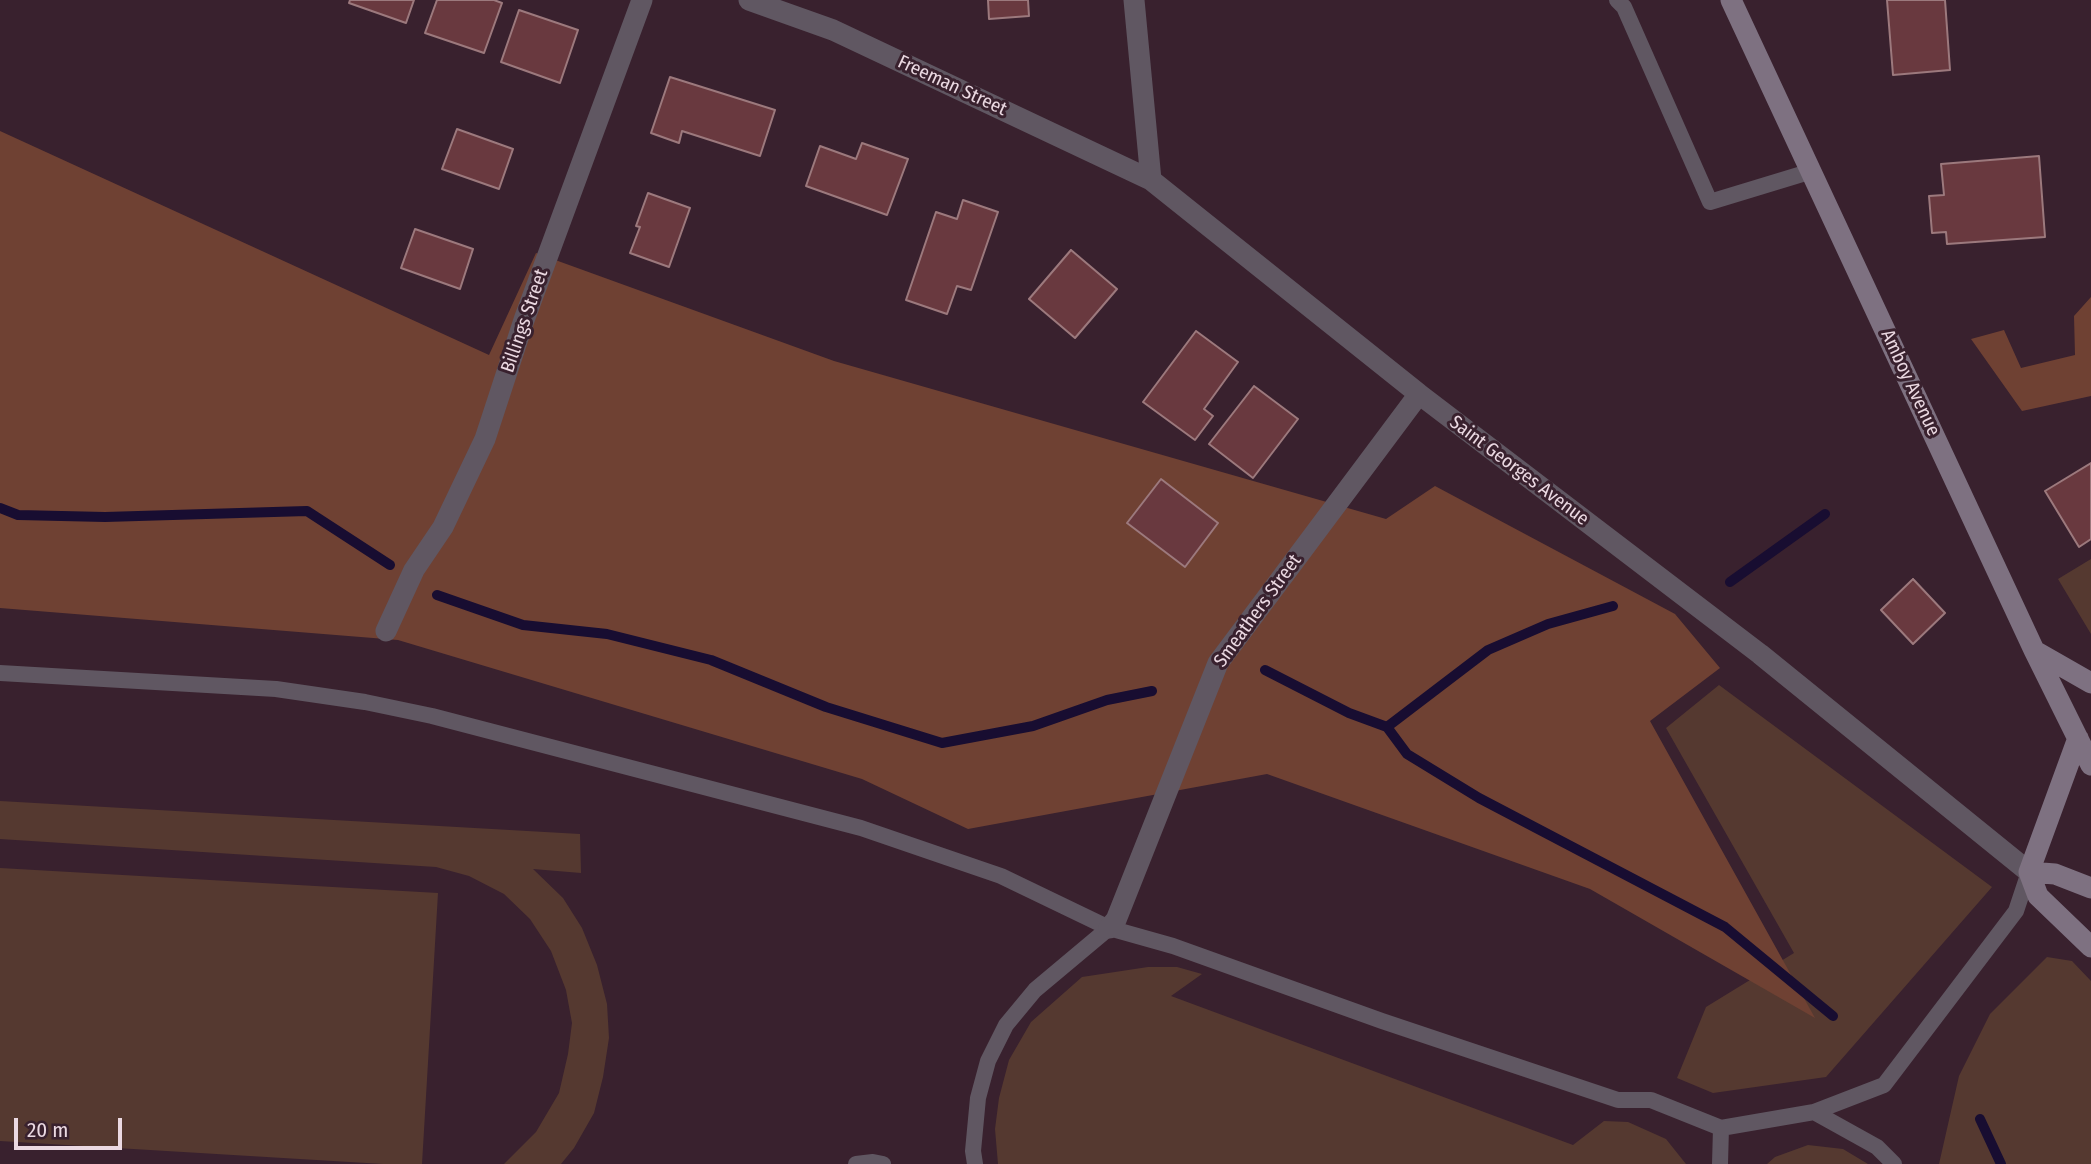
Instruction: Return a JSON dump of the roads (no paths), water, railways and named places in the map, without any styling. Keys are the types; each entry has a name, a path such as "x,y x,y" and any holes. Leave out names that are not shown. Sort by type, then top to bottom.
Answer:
{"main road":[{"name":"Amboy Avenue","path":"1731,0 2034,650 2091,765"},
{"path":"2034,650 2091,683"},
{"path":"2078,738 2029,872 2038,896 2091,947"},
{"path":"2029,872 2054,874 2091,888"}],"street":[{"name":"Billings Street","path":"386,631 414,570 443,527 485,439 524,320 642,0"},
{"name":"Freeman Street","path":"749,0 833,30 1151,180"},
{"path":"1133,0 1151,180"},
{"name":"Saint Georges Avenue","path":"1151,180 1419,394 1760,654 2029,872"},
{"name":"Smeathers Street","path":"1110,928 1116,920 1218,663 1419,394"}],"lane":[{"path":"1617,0 1624,6 1710,202 1812,171"},
{"path":"0,673 276,689 365,702 432,716 861,828 1001,876 1110,928 1173,946 1382,1021 1618,1100 1651,1100 1721,1128 1814,1112 1884,1086 2016,911 2029,872"},
{"path":"975,1164 973,1151 978,1098 988,1061 1006,1025 1035,990 1110,928"},
{"path":"1814,1112 1877,1146 1894,1164"},
{"path":"1720,1164 1721,1128"},
{"path":"856,1164 883,1164"}],"waterway":[{"path":"0,508 18,515 105,517 307,511 390,565"},
{"path":"1730,582 1825,514"},
{"path":"437,595 523,625 607,634 711,660 826,707 942,743 1033,726 1107,700 1152,691"},
{"path":"1387,727 1488,650 1548,624 1613,606"},
{"path":"1265,670 1349,713 1387,727 1407,754 1479,798 1725,927 1833,1016"},
{"path":"1980,1119 2001,1164"}]}
